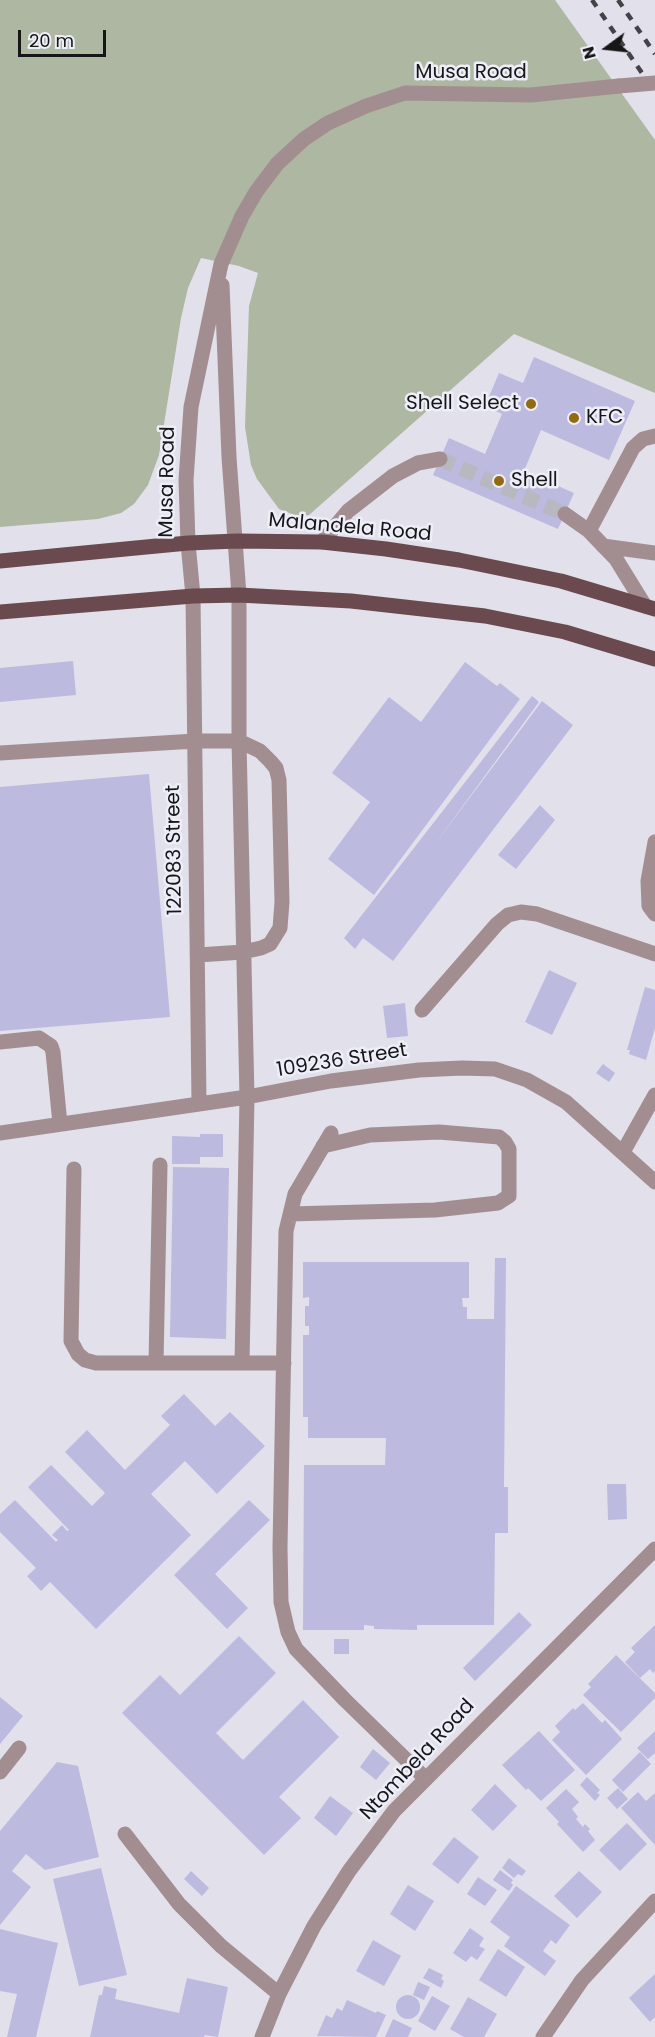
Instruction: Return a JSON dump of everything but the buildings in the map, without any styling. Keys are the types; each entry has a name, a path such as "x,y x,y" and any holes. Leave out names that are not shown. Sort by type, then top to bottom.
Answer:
{"main road":[{"name":"Malandela Road","path":"0,561 237,540 322,542 459,560 561,581 650,608"},
{"path":"0,612 193,596 239,595 351,601 484,616 564,632 655,658"}],"street":[{"name":"Musa Road","path":"193,596 186,480 191,407 221,264 242,216 277,164 304,139 328,123 366,106 405,93 531,95 655,83"},
{"name":"Musa Road","path":"221,264 229,457 237,540 239,595"},
{"path":"589,531 633,448 643,439 655,436"},
{"path":"322,542 348,511 393,476 418,463 440,459"},
{"path":"565,514 589,531 616,559 650,608"},
{"path":"603,546 655,554"},
{"path":"239,595 239,741 248,1097 242,1363"},
{"name":"122083 Street","path":"193,596 199,1103"},
{"path":"0,753 195,741 239,741 260,751 276,768 279,780 282,902 280,928 270,944 243,952 198,955"},
{"path":"655,842 648,881 649,906 655,914"},
{"path":"422,1010 497,924 508,915 521,912 537,914 655,954"},
{"path":"0,1042 39,1038 51,1046 60,1124"},
{"name":"109236 Street","path":"0,1133 248,1097 331,1081 419,1070 495,1069 527,1080 566,1102 655,1182"},
{"path":"623,1152 655,1095"},
{"path":"290,1214 435,1210 498,1203 509,1197 509,1149 499,1137 440,1132 327,1139 295,1194 290,1214 286,1231 280,1547 281,1602 288,1632 296,1649 426,1779"},
{"path":"156,1363 160,1165"},
{"path":"74,1169 71,1341 78,1354 85,1360 96,1363 284,1363"},
{"name":"Ntombela Road","path":"262,2037 279,1994 314,1926 349,1871 394,1811 655,1549"},
{"path":"0,1772 20,1748"},
{"path":"125,1834 179,1904 221,1946 279,1994"},
{"path":"543,2037 582,1980 655,1901"}],"green space":[{"path":"0,0 555,0 655,140 655,393 514,334 309,515 297,516 279,509 257,479 251,465 245,427 249,306 258,273 239,266 201,258 188,288 181,318 159,455 148,485 134,504 121,513 98,519 0,527"}],"tunnel":[{"path":"440,459 565,514"}],"railway":[{"path":"592,0 655,92"},
{"path":"618,0 655,54"}],"place":[{"name":"Shell Select","path":"531,404"},
{"name":"KFC","path":"574,418"},
{"name":"Shell","path":"499,481"}]}
